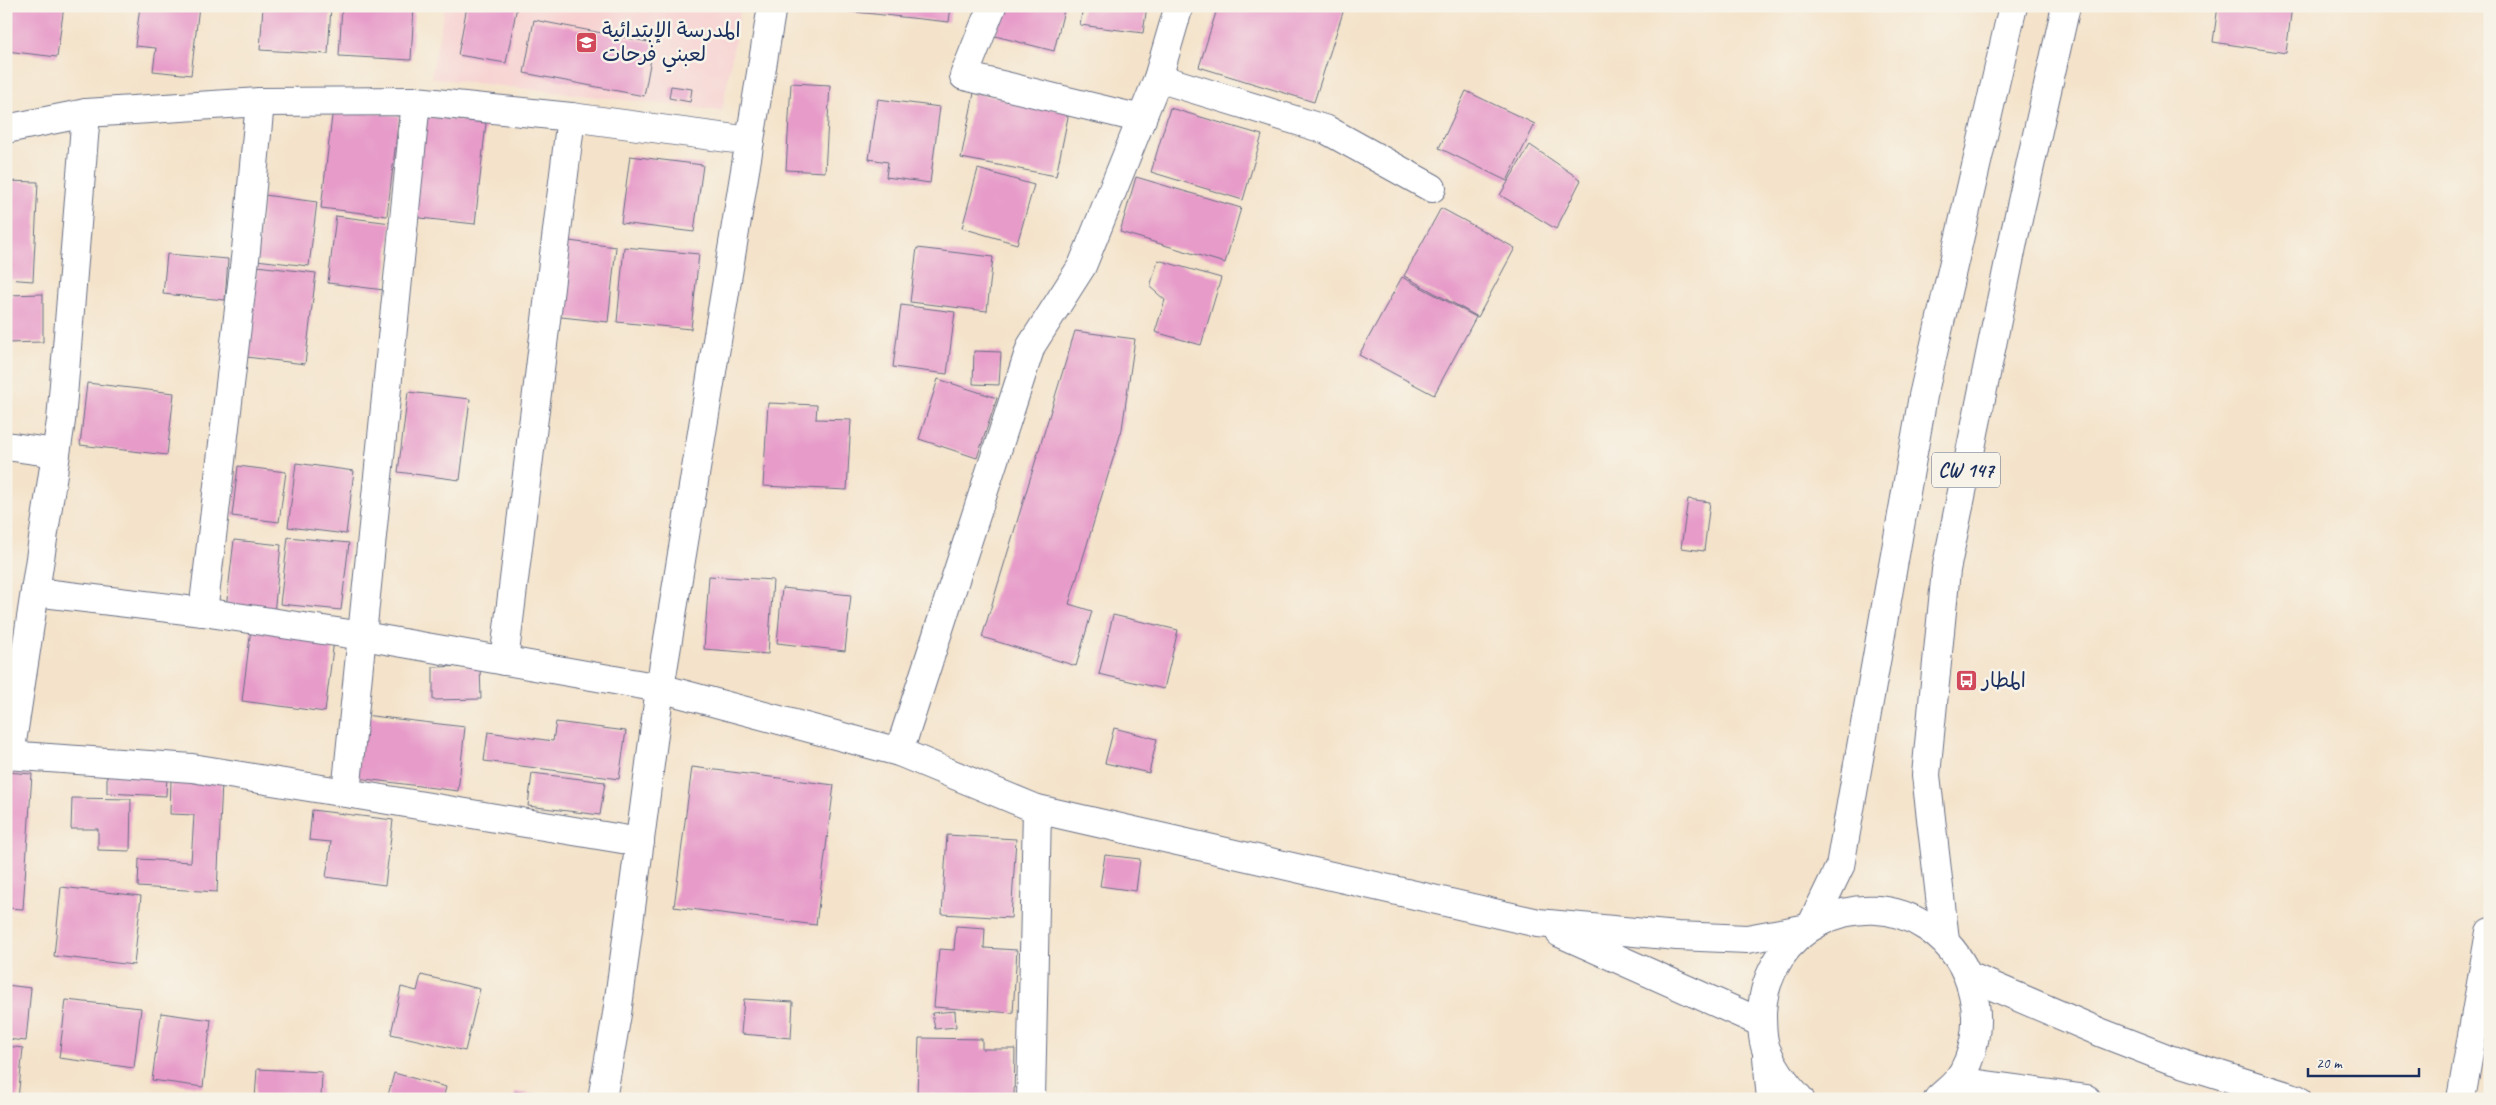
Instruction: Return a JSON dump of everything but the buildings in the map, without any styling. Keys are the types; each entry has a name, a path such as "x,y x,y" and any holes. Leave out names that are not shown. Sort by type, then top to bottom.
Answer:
{"main road":[{"path":"602,1099 617,1014 660,688 772,6"},
{"path":"992,6 964,76 1142,119"},
{"path":"899,752 1031,346 1082,266 1158,78 1179,6"},
{"name":"CW 147","path":"1809,927 1840,866 1923,396 2013,6"},
{"name":"CW 147","path":"1945,940 1926,775 1946,570 2014,237 2066,6"},
{"path":"1158,78 1327,130 1432,188"},
{"path":"6,129 86,113 260,102 416,100 571,117 750,141"},
{"path":"346,793 360,636 416,100"},
{"path":"203,612 246,250 260,102"},
{"path":"86,113 61,421 8,755 192,768 640,842"},
{"path":"504,660 571,117"},
{"path":"6,446 56,453"},
{"path":"35,592 203,612 360,636 660,688 899,752 1037,809 1538,923 1669,935 1747,939 1809,927 1844,912 1880,910 1915,919 1945,940 1969,976 1977,1011 1973,1047 1948,1090 2087,1099"},
{"path":"1031,1099 1037,809"},
{"path":"1538,923 1764,1036 1781,1078 1800,1099"},
{"path":"1770,1099 1764,1036 1763,995 1772,970 1787,946 1809,927"},
{"path":"2461,1099 2490,932"},
{"path":"1969,976 2060,1016 2160,1056 2297,1099"}],"shaded area":[{"name":"المدرسة الإبتدائية لعبني فرحات","path":"445,6 741,6 722,111 431,78"}],"place":[{"name":"المدرسة الإبتدائية لعبني فرحات","path":"586,42"},
{"name":"المطار","path":"1966,680"}]}
